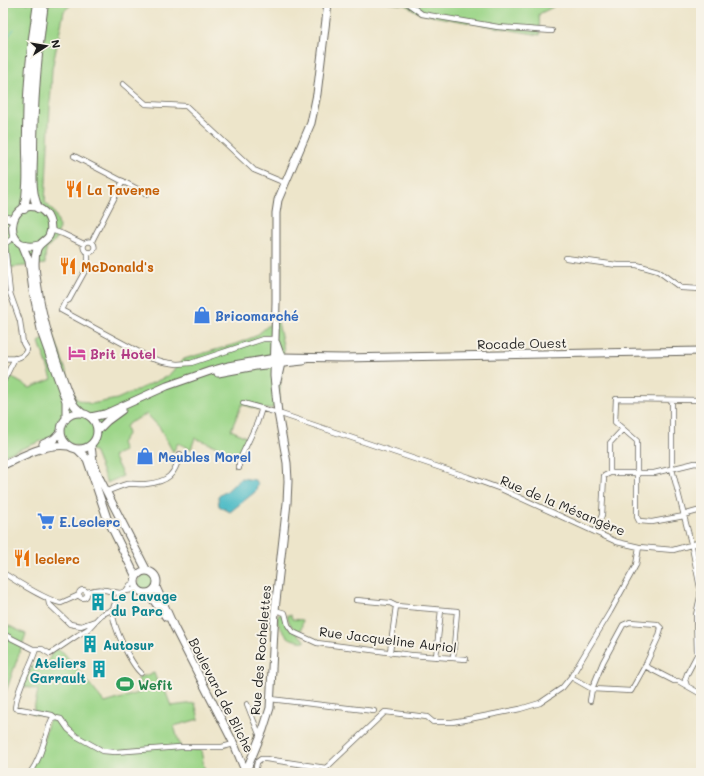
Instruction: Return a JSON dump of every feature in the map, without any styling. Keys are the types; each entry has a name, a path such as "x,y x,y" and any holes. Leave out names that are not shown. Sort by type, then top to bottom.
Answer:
{"highway":[{"path":"24,208 28,192 27,133 29,73 38,3"},
{"path":"38,208 33,193 33,133 35,75 44,3"}],"main road":[{"name":"Rue des Rochelettes","path":"246,772 268,715 275,610 285,528 288,481 275,389 277,359 275,339 276,213 278,200 311,122 315,108 328,3"},
{"path":"66,419 66,401 42,334 33,291 29,261 22,244 14,236 12,231 15,215 24,208 28,207 38,208 44,212 51,223 49,236 39,245 35,258 41,308 47,332 71,399 75,406 82,413 91,417 97,425 97,436 91,446 78,450"},
{"path":"3,217 13,220"},
{"path":"22,244 28,246 39,245"},
{"name":"Rocade Ouest","path":"91,417 105,414 167,386 228,366 277,359 701,351"},
{"name":"Rocade Ouest","path":"98,430 107,420 135,401"},
{"path":"68,446 62,437 61,427 70,415 82,413"},
{"path":"3,462 54,439 61,432"},
{"path":"3,465 52,445 68,446 78,450 87,459 107,518 136,583 142,593 151,592 156,587 156,576 148,571 106,492 94,465 91,446"},
{"path":"136,583 141,572 148,571"},
{"name":"Boulevard de Bliche","path":"156,587 174,627 234,744 246,772"},
{"name":"Boulevard de Bliche","path":"148,593 174,627"}],"street":[{"path":"407,3 422,14 498,27 552,31"},
{"path":"123,84 146,104 186,106 254,170 285,183"},
{"path":"74,156 147,194"},
{"path":"92,241 123,181"},
{"path":"51,230 84,244"},
{"path":"3,358 19,358 26,353 27,350 23,343 20,321 10,293 5,244 14,236"},
{"path":"84,244 88,241 92,241"},
{"path":"88,252 91,252 95,248 92,241"},
{"path":"84,244 84,249 88,252 88,263 86,269 70,300 65,302 61,310 150,358 177,364 191,363 263,339 275,339"},
{"path":"566,258 637,265 658,272 681,288 701,290"},
{"path":"3,271 8,272"},
{"path":"3,382 15,358"},
{"path":"701,400 616,400 615,422 637,441 637,517 639,521 652,522 701,510"},
{"path":"672,400 672,469 692,545 700,588 699,606 696,614 699,656 687,674 685,680 687,686"},
{"name":"Rue de la Mésangère","path":"243,403 278,413 501,489 617,542 639,547 673,550 701,542"},
{"path":"239,468 239,461 257,423 262,408"},
{"path":"610,473 610,443 623,429"},
{"path":"106,492 128,484 158,482 172,476 178,465 180,454"},
{"path":"595,532 602,515 604,476 610,473 654,473 695,463 701,464"},
{"path":"254,773 257,762 260,759 326,768 384,712 427,717 433,722 452,722 540,703 562,688 572,676 636,565 639,547"},
{"path":"695,560 701,559"},
{"path":"3,574 48,598 61,603 79,595 82,590 87,592 102,589 120,593 126,591 129,586 136,583"},
{"path":"120,593 113,609 115,627 140,673"},
{"path":"48,598 49,604 70,624 81,626 95,621"},
{"path":"356,600 390,603 396,606 457,611 453,658"},
{"path":"390,652 396,606"},
{"path":"3,634 32,648 42,649 50,654 78,634 88,629 101,615 113,609"},
{"name":"Rue Jacqueline Auriol","path":"275,610 285,613 288,625 293,632 317,643 436,657 466,659"},
{"path":"436,657 441,610"},
{"path":"572,676 592,689 631,691 657,641 661,628 657,624 630,622 623,625 603,662 592,689 590,701"},
{"path":"36,648 32,662 22,680 15,708 61,719 68,730 103,751 115,752 180,747 222,747 234,744"},
{"path":"645,666 701,694"},
{"path":"270,700 374,711"},
{"path":"247,704 261,736"},
{"path":"30,773 38,760 45,735 52,719 56,718"}],"green space":[{"path":"3,3 73,3 64,11 52,69 45,202 55,214 59,229 58,234 53,243 47,248 45,254 45,264 5,268 3,267"},
{"path":"388,3 553,3 553,7 539,14 540,35 421,14 406,5"},
{"path":"278,322 284,350 278,407 260,410 242,404 231,430 248,438 238,455 195,438 191,449 178,443 173,452 160,428 147,414 129,423 126,427 128,433 121,443 124,451 113,456 123,476 107,483 94,451 49,438 3,456 3,385 9,376 30,388 52,379 39,342 53,334 76,399 91,404 117,399 168,376 184,359 236,344 256,336 271,323"},
{"path":"146,574 152,576 154,582 152,588 146,590 140,588 138,582 140,576"},
{"path":"279,614 283,615 287,626 305,640 305,642 297,641 287,636 279,626"},
{"path":"287,615 291,615 292,619 303,620 300,634 292,626"},
{"path":"3,623 26,634 4,697 3,697"},
{"path":"54,648 63,652 105,703 142,692 138,678 154,673 159,687 163,685 171,706 195,703 199,719 174,726 181,749 201,750 205,773 27,773 35,760 44,739 50,717 33,714 38,690 23,686 32,666 45,668"}],"water":[{"path":"241,478 255,480 258,483 255,492 230,512 219,506 218,497"}],"waterway":[{"path":"3,43 14,29"}],"place":[{"name":"La Taverne","path":"74,189"},
{"name":"McDonald's","path":"68,266"},
{"name":"Bricomarché","path":"202,315"},
{"name":"Brit Hotel","path":"77,353"},
{"name":"Meubles Morel","path":"145,456"},
{"name":"E.Leclerc","path":"46,521"},
{"name":"leclerc","path":"22,558"},
{"name":"Le Lavage du Parc","path":"98,602"},
{"name":"Autosur","path":"90,644"},
{"name":"Ateliers Garrault","path":"99,669"},
{"name":"Wefit","path":"125,684"}]}
